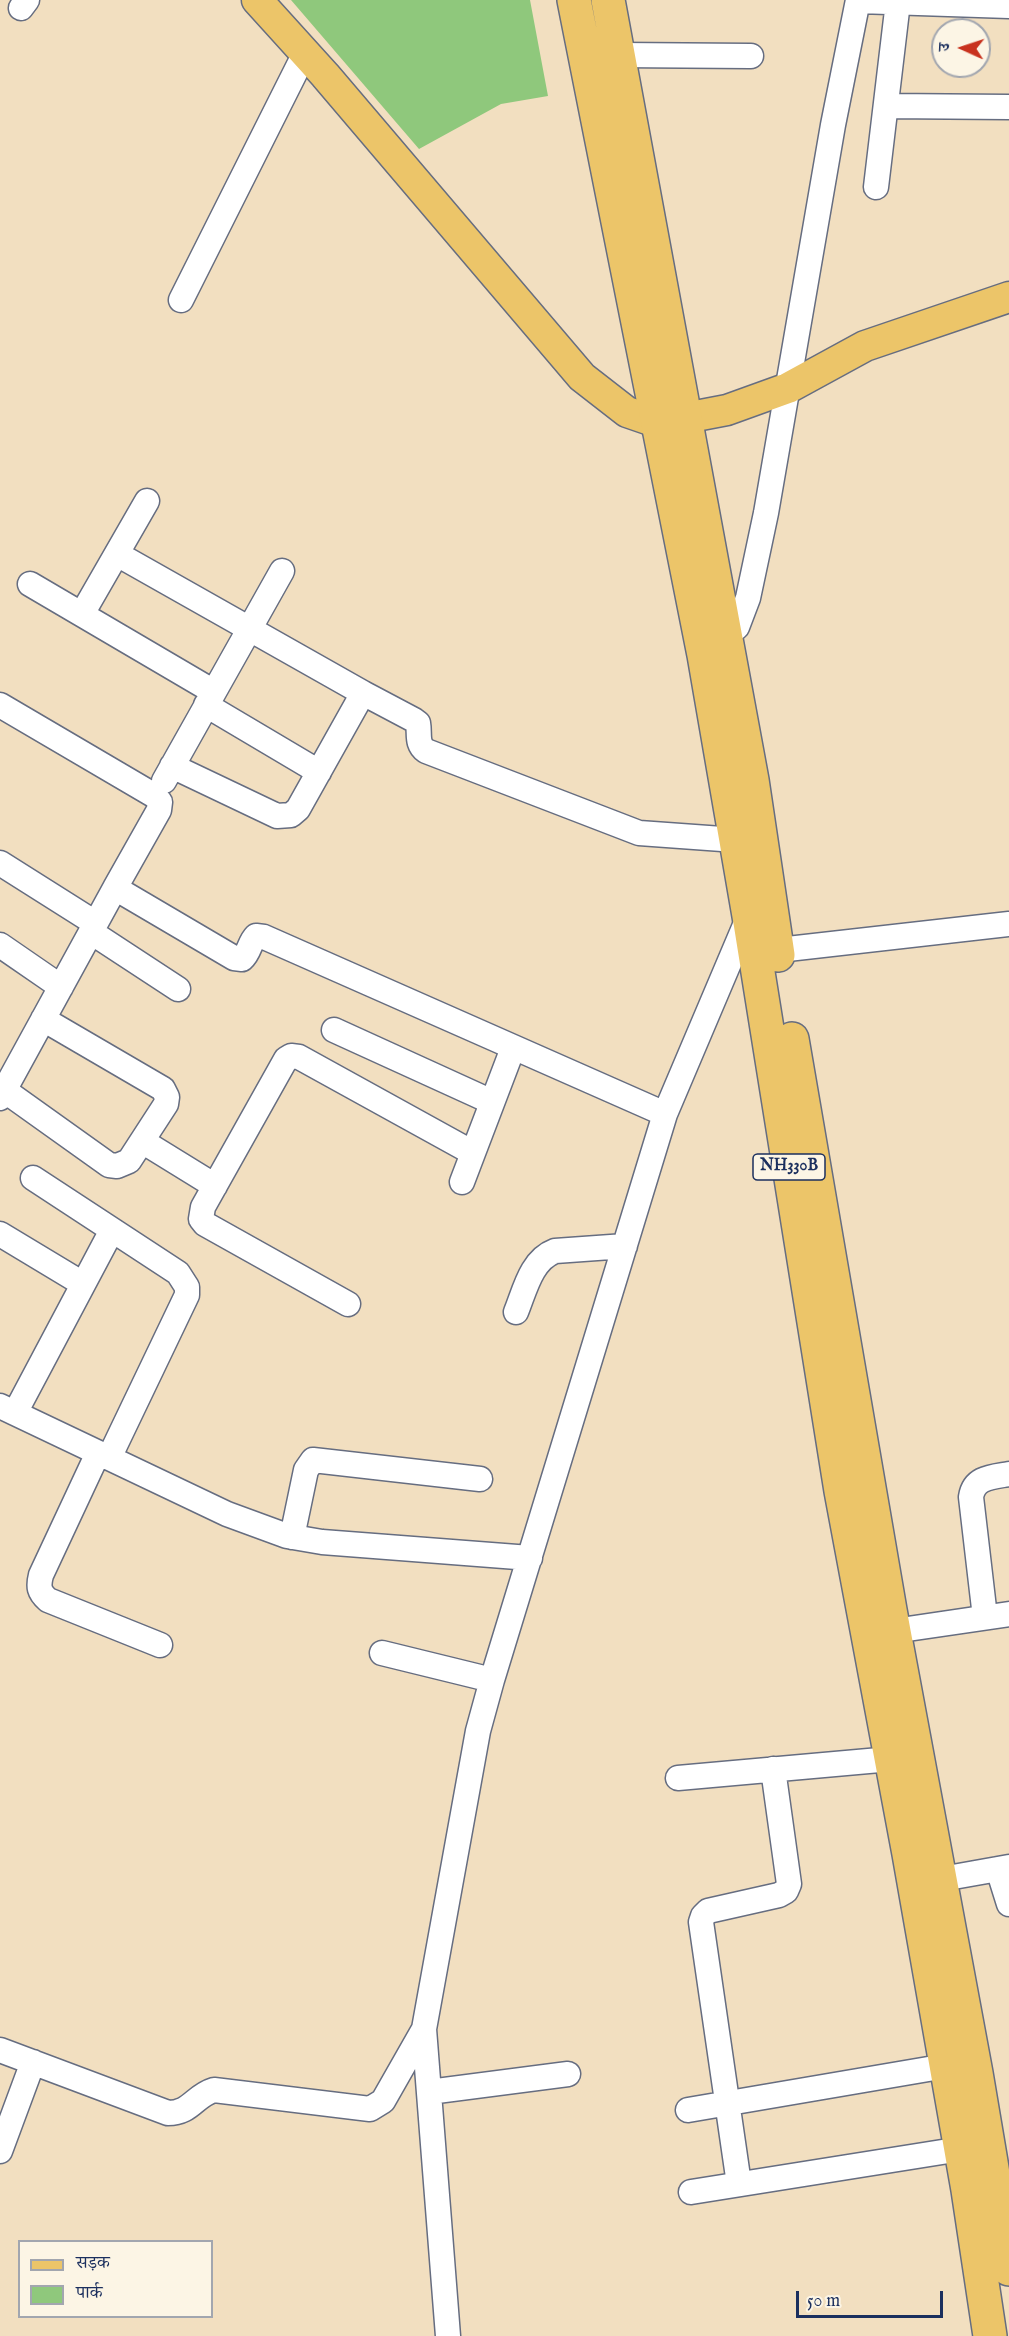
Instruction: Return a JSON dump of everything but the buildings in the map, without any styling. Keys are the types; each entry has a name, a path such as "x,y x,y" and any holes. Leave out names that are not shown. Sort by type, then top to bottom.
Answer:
{"highway":[{"name":"NH330B","path":"574,0 725,637 752,780 766,951 841,1491 891,1759 927,1882 976,2073 1009,2269"},
{"name":"NH330B","path":"608,0 672,420 704,655 749,916 766,951 894,1632 927,1882 946,2066 990,2336"}],"main road":[{"path":"258,0 582,377 627,412 672,420 727,410 788,388 865,346 1009,297"}],"street":[{"path":"725,637 737,627 748,598 766,513 832,125 858,0 1009,6"},
{"path":"876,187 898,2"},
{"path":"181,300 305,53"},
{"path":"618,55 751,56"},
{"path":"886,106 1009,107"},
{"path":"82,614 147,501"},
{"path":"117,554 414,720 418,723 419,742 426,751 639,833 736,840"},
{"path":"155,796 282,571"},
{"path":"30,584 82,614 319,772"},
{"path":"172,766 277,816 291,815 298,809 363,693"},
{"path":"0,705 155,796 160,802 159,810 115,888 61,987 43,1019 2,1094 109,1164 124,1165 166,1104 167,1097 163,1089 43,1019"},
{"path":"0,863 178,989"},
{"path":"115,888 234,958 242,959 249,953 252,940 256,936 264,937 665,1114"},
{"path":"448,2336 424,2030 478,1731 665,1114 749,916"},
{"path":"766,951 1009,924"},
{"path":"0,945 61,987"},
{"path":"334,1030 492,1102"},
{"path":"462,1182 513,1048"},
{"path":"348,1304 205,1224 201,1219 215,1186 286,1059 291,1056 299,1057 473,1153"},
{"path":"142,1141 215,1186"},
{"path":"33,1178 178,1273 187,1287 187,1295 41,1575 39,1585 41,1593 48,1600 160,1645"},
{"path":"112,1230 83,1284 8,1410 227,1515 292,1537 322,1542 530,1558"},
{"path":"0,1234 83,1284"},
{"path":"516,1312 536,1265 544,1255 555,1251 625,1246"},
{"path":"292,1537 306,1470 313,1460 480,1479"},
{"path":"985,1617 971,1497 972,1489 977,1482 984,1479 1009,1474"},
{"path":"894,1632 1009,1614"},
{"path":"382,1653 492,1680"},
{"path":"678,1778 891,1759"},
{"path":"739,2184 701,1923 708,1911 779,1895 786,1891 789,1884 773,1769"},
{"path":"927,1882 1003,1868 1009,1904"},
{"path":"0,2050 168,2113 179,2113 207,2092 214,2090 370,2109 383,2101 424,2030"},
{"path":"0,2151 33,2062"},
{"path":"688,2110 946,2066"},
{"path":"429,2092 568,2074"},
{"path":"691,2192 960,2149"}],"green space":[{"path":"291,0 530,0 548,96 501,104 419,149"}]}
